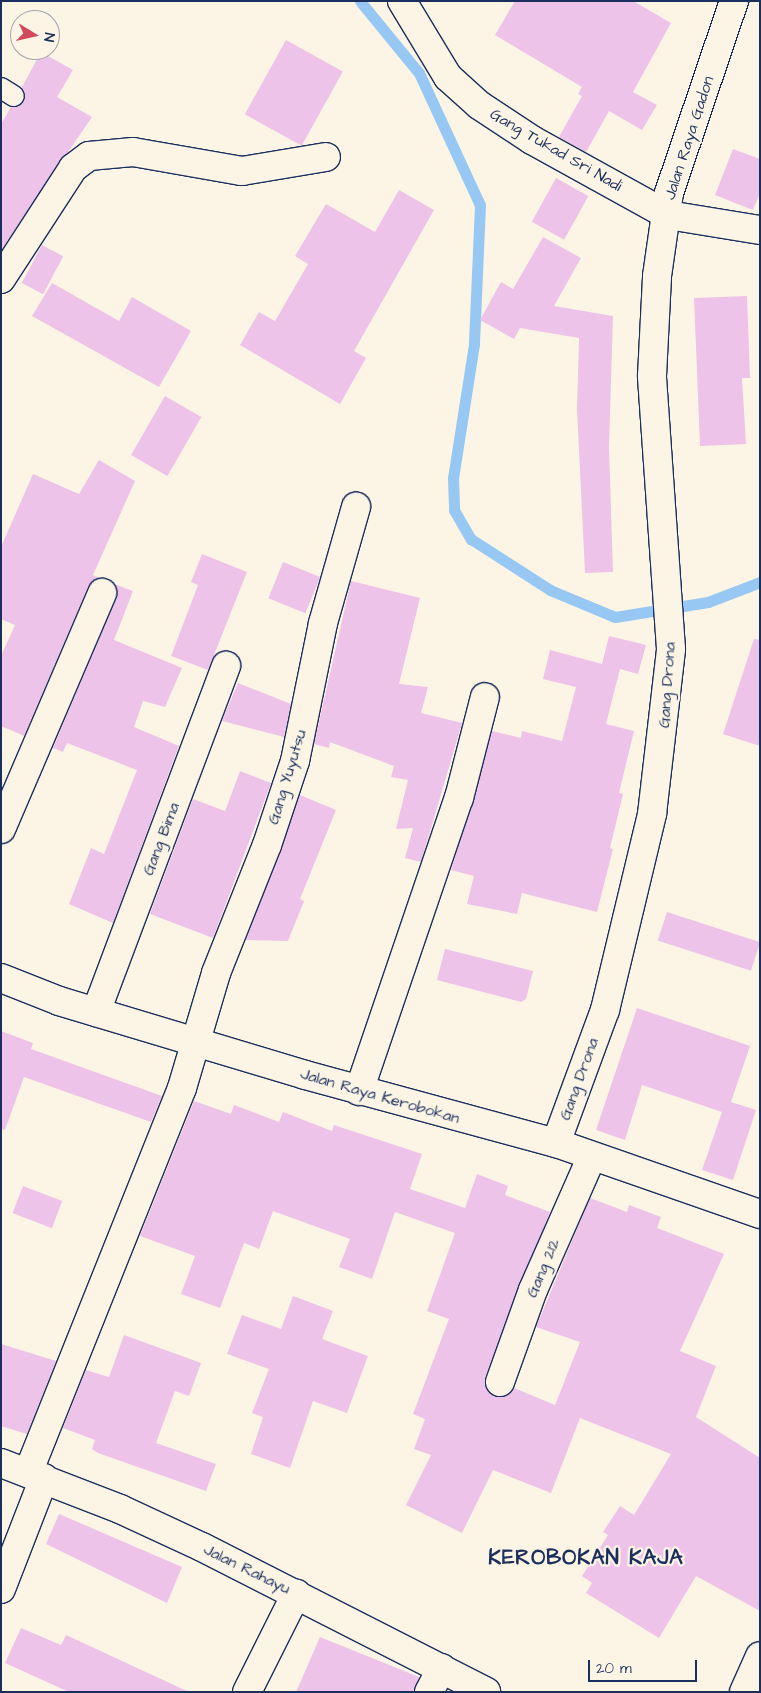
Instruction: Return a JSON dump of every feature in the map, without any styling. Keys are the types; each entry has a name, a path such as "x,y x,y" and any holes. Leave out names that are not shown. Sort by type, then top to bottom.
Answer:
{"street":[{"name":"Gang Tukad Sri Nadi","path":"402,1 448,77 479,105 668,215"},
{"name":"Jalan Raya Gadon","path":"734,1 669,193 668,215 760,230"},
{"path":"1,279 73,168 89,156 133,152 242,171 326,157"},
{"name":"Gang Drona","path":"556,1143 605,1010 630,918 664,731 671,649 652,376 657,276 668,215"},
{"name":"Gang Yuyutsu","path":"1,1589 36,1476 197,1041 216,973 295,761 323,623 356,506"},
{"path":"1,829 102,593"},
{"name":"Gang Bima","path":"96,1012 226,666"},
{"path":"359,1090 459,798 484,697"},
{"name":"Jalan Raya Kerobokan","path":"1,978 96,1012 359,1090 556,1143 760,1214"},
{"name":"Gang 212","path":"500,1382 532,1290 592,1156"},
{"name":"Jalan Rahayu","path":"1,1463 128,1512 296,1594 486,1692"},
{"path":"247,1692 296,1594"},
{"path":"744,1692 760,1656"},
{"path":"429,1692 442,1668"}],"building":[{"path":"515,1 633,1 671,23 633,92 657,105 642,130 609,111 586,152 559,137 582,96 578,94 582,87 495,35"},
{"path":"286,40 343,72 302,146 245,114"},
{"path":"37,60 55,60 73,70 57,97 92,117 1,250 1,124 11,107 24,102 22,87"},
{"path":"733,149 760,159 760,193 753,210 715,195"},
{"path":"556,178 588,196 564,240 532,222"},
{"path":"399,190 434,210 354,351 366,358 340,404 240,345 259,312 275,321 308,264 295,256 326,204 375,232"},
{"path":"543,237 581,258 554,306 613,316 609,447 613,572 585,573 577,409 579,338 520,328 514,339 480,320 501,282 513,289"},
{"path":"42,245 63,256 43,294 22,283"},
{"path":"52,283 119,321 132,297 191,331 159,387 32,316"},
{"path":"747,296 750,378 742,378 746,444 700,446 694,298"},
{"path":"165,396 201,417 167,476 131,455"},
{"path":"99,460 135,481 93,575 99,578 88,587 24,736 1,726 1,656 15,625 1,619 1,547 33,474 79,494"},
{"path":"202,554 247,572 208,670 171,656 198,585 191,582"},
{"path":"283,562 320,577 305,613 268,598"},
{"path":"351,581 420,598 399,684 428,687 421,713 462,723 421,862 405,858 413,828 396,829 408,780 391,777 394,766 330,742 329,748 314,744"},
{"path":"114,584 133,591 114,640 182,668 165,707 143,701 134,727 179,746 113,923 69,904 91,848 104,854 137,770 67,743 63,752 53,748 116,599"},
{"path":"609,636 646,645 638,674 620,669 606,724 634,731 619,793 623,794 610,848 613,849 597,912 522,893 517,914 467,904 474,876 451,870 492,731 521,738 522,731 562,741 576,687 543,679 550,650 602,664"},
{"path":"754,639 760,640 760,746 723,734"},
{"path":"238,683 291,704 284,737 222,721"},
{"path":"240,771 271,783 213,938 150,914 193,799 225,811"},
{"path":"300,795 336,810 300,899 304,901 288,941 246,940"},
{"path":"667,912 760,942 751,971 658,941"},
{"path":"445,949 533,971 526,999 521,1002 437,980"},
{"path":"637,1008 750,1046 731,1102 756,1110 733,1180 702,1170 722,1112 642,1085 625,1140 596,1130"},
{"path":"1,1031 33,1043 31,1049 162,1096 151,1122 24,1077 5,1130 1,1129"},
{"path":"194,1101 231,1114 234,1105 279,1122 283,1112 332,1131 334,1125 422,1154 410,1189 465,1208 477,1174 508,1186 505,1195 550,1212 485,1377 488,1392 495,1397 503,1397 514,1388 555,1405 580,1342 536,1327 590,1198 627,1212 629,1205 661,1217 657,1228 724,1254 680,1351 716,1366 696,1417 760,1458 760,1611 696,1576 659,1638 586,1593 592,1583 582,1576 608,1535 603,1532 620,1506 634,1515 671,1454 580,1418 551,1493 493,1470 462,1533 406,1505 431,1455 414,1449 425,1419 413,1414 449,1319 427,1311 455,1233 395,1212 372,1279 339,1267 350,1239 273,1211 259,1249 244,1243 220,1308 181,1294 195,1256 140,1236"},
{"path":"23,1186 62,1201 52,1228 13,1213"},
{"path":"293,1296 333,1311 322,1339 368,1356 347,1413 313,1401 290,1468 251,1454 263,1417 252,1413 269,1369 227,1354 242,1315 281,1329"},
{"path":"124,1335 201,1363 189,1396 175,1391 156,1443 216,1464 206,1491 98,1453 92,1449 95,1440 63,1428 86,1370 109,1377"},
{"path":"1,1344 56,1361 27,1434 1,1426"},
{"path":"59,1514 182,1567 167,1603 46,1544"},
{"path":"21,1628 61,1645 66,1635 189,1692 69,1692 5,1663"},
{"path":"320,1637 419,1677 413,1692 296,1692"}],"waterway":[{"path":"360,1 419,73 480,205 474,344 453,478 454,510 471,539 550,590 615,617 708,602 760,582"}],"district":[{"name":"KEROBOKAN KAJA","path":"586,1558"}]}
